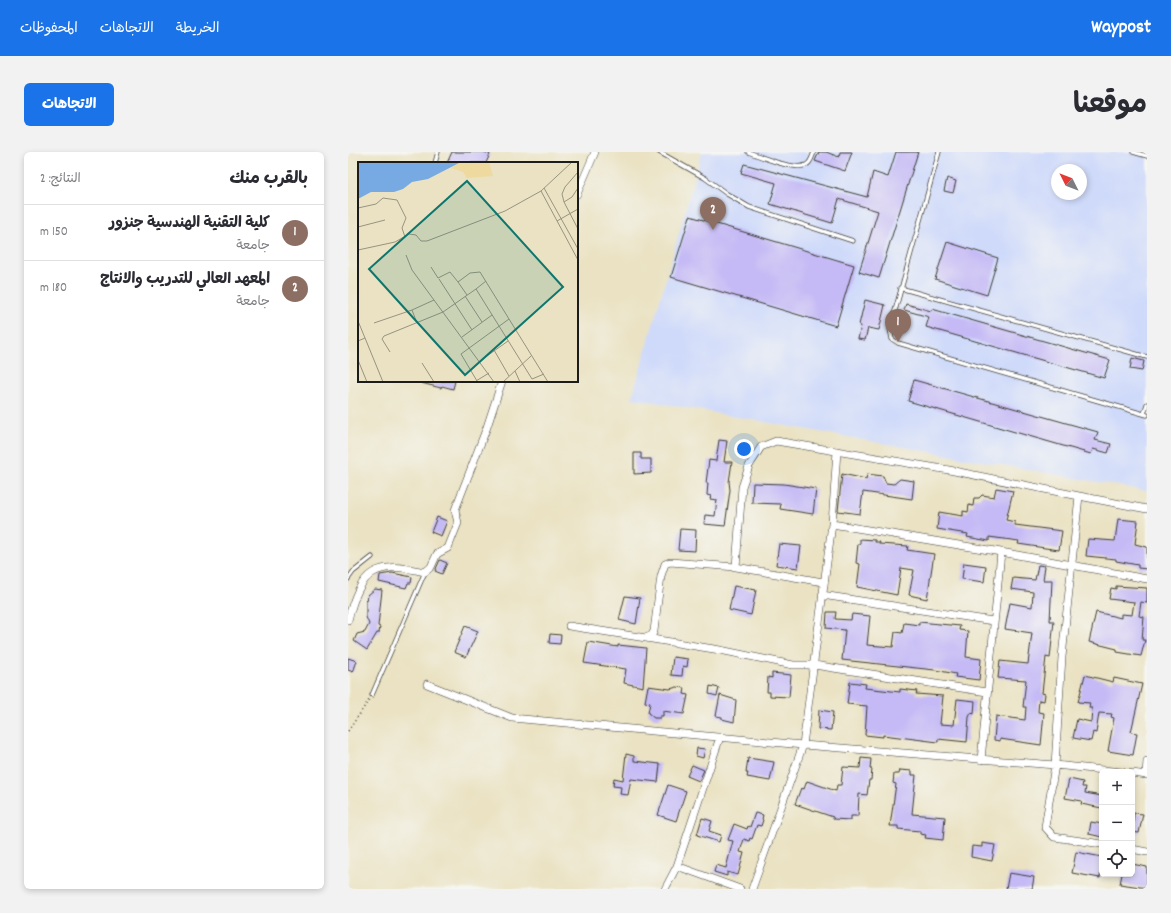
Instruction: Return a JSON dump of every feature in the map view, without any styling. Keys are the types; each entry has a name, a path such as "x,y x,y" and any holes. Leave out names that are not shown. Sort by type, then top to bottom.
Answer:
{"street":[{"path":"578,192 595,152"},
{"path":"348,620 355,594 363,582 375,571 389,566 425,572 431,567 437,554 448,548 458,523 455,510 487,427 502,382"},
{"path":"736,567 742,487 749,466 761,447 776,441 949,470 1147,509"},
{"path":"752,889 803,745 823,582 832,524 837,451"},
{"path":"1079,496 1070,564 1055,765 1045,827 1054,837 1099,844"},
{"path":"832,524 1070,564 1147,579"},
{"path":"981,760 993,621 1001,552"},
{"path":"646,638 652,635 654,631 661,576 665,564 670,562 736,567 823,582"},
{"path":"822,595 993,621"},
{"path":"569,626 720,650 794,665 814,665 987,692"},
{"path":"427,684 512,718 803,745 1099,770"},
{"path":"666,889 677,866 720,737"},
{"path":"1135,773 1146,775 1147,761"},
{"path":"1135,850 1147,852"},
{"path":"677,866 740,889"}],"lane":[{"path":"434,162 438,152"},
{"path":"660,152 705,178 727,194 749,207 852,241"},
{"path":"748,152 790,165 800,166 806,165 810,162 814,152"},
{"path":"939,152 900,288 890,329 890,336 895,342 1146,414 1147,404"},
{"path":"1133,152 1147,156"},
{"path":"900,288 1147,357"},
{"path":"348,579 353,572 372,557"},
{"path":"372,695 425,572"}],"path":[{"path":"348,731 372,695"}],"shaded area":[{"path":"702,152 1147,152 1147,491 632,398"}],"building":[{"path":"452,152 484,152 490,154 486,162 447,162"},
{"path":"819,152 826,152 839,157 840,152 852,152 845,171 815,161"},
{"path":"896,152 918,152 879,278 859,272 878,211 839,199 832,223 770,204 776,183 741,173 744,164 867,197 873,172 888,177"},
{"path":"947,178 956,181 953,193 944,191"},
{"path":"690,216 854,265 836,326 671,277"},
{"path":"947,242 998,258 987,295 935,279"},
{"path":"865,300 885,305 879,330 868,328 865,340 858,339 861,326 859,325"},
{"path":"906,304 931,311 932,309 1110,360 1104,378 926,327 929,317 904,310"},
{"path":"1132,358 1144,361 1142,371 1130,369"},
{"path":"914,380 1098,432 1095,440 1111,444 1108,453 1093,449 1091,454 908,401"},
{"path":"455,382 453,389 442,386 441,388 421,383"},
{"path":"719,440 727,441 724,462 732,462 725,526 704,524 705,515 715,516 717,500 710,499 711,496 707,495 708,483 706,483 709,460 716,461"},
{"path":"634,453 641,453 641,459 651,459 651,473 634,474"},
{"path":"842,474 866,479 867,474 883,476 886,483 894,484 900,479 914,481 912,499 863,492 860,514 838,511"},
{"path":"753,483 784,484 816,489 813,514 780,509 781,504 752,503"},
{"path":"996,488 1013,491 1006,520 1015,522 1015,525 1062,531 1059,550 1018,544 1019,541 989,537 989,541 967,537 968,534 937,529 939,512 963,516 963,511 968,512 969,505 973,506 974,498 979,498 982,495 994,497"},
{"path":"437,517 447,521 441,536 431,532"},
{"path":"1118,519 1138,521 1135,544 1147,547 1147,569 1138,568 1138,565 1116,561 1116,559 1086,556 1088,539 1115,541"},
{"path":"680,529 696,530 695,551 678,550"},
{"path":"860,539 875,540 875,542 880,542 879,544 908,546 907,550 934,554 927,599 909,595 914,570 901,568 897,595 857,587 860,564 856,563"},
{"path":"779,544 801,546 798,568 776,565"},
{"path":"440,560 447,563 442,574 435,571"},
{"path":"964,563 986,566 984,582 962,579"},
{"path":"1038,565 1045,566 1043,580 1052,580 1050,621 1054,621 1050,658 1046,657 1042,693 1045,694 1044,701 1039,700 1038,712 1044,713 1041,745 1000,739 1000,741 994,740 996,716 1025,720 1026,707 1023,707 1026,680 998,678 1000,661 1028,664 1032,633 1005,629 1010,603 1032,607 1033,592 1011,589 1013,578 1035,580"},
{"path":"392,573 412,577 411,583 408,583 406,588 379,582 380,575"},
{"path":"734,586 756,590 751,615 729,610"},
{"path":"1116,586 1147,588 1147,603 1141,602 1139,616 1144,617 1142,640 1145,640 1141,656 1117,652 1117,649 1089,642 1096,612 1121,618 1121,614 1132,615 1134,602 1109,599 1111,588 1116,589"},
{"path":"375,589 382,590 378,626 380,627 379,633 377,633 367,650 354,641 357,634 365,632 369,624 366,617 366,600 367,601 368,595"},
{"path":"625,596 640,598 636,624 619,620"},
{"path":"827,612 836,612 835,619 851,620 852,614 870,616 867,645 893,647 895,632 902,633 904,623 919,625 919,622 960,626 959,630 968,631 966,657 981,659 979,680 955,677 956,674 935,670 842,660 845,630 826,628"},
{"path":"465,626 478,631 466,657 454,652"},
{"path":"550,634 561,635 560,644 549,643"},
{"path":"588,642 618,647 618,645 646,648 643,687 624,683 626,669 584,663"},
{"path":"673,657 688,659 687,667 683,666 682,676 671,675"},
{"path":"348,658 357,661 353,672 348,670"},
{"path":"772,673 791,675 789,697 770,696 770,692 767,692 768,677 772,678"},
{"path":"1085,675 1113,682 1114,678 1142,684 1131,732 1137,733 1133,755 1108,751 1114,718 1111,717 1112,714 1099,713 1096,733 1093,732 1091,741 1073,738 1077,719 1091,722 1092,708 1089,708 1090,703 1078,702"},
{"path":"850,682 866,684 865,688 900,692 900,689 917,691 916,694 943,696 940,724 954,725 957,699 975,701 974,714 971,713 969,717 967,742 938,739 938,742 883,735 883,737 865,735 867,706 847,704"},
{"path":"648,686 670,689 677,687 685,688 684,694 688,695 684,714 663,711 663,716 660,716 660,718 654,718 648,713 650,703 645,702"},
{"path":"710,686 719,688 717,696 709,694"},
{"path":"720,695 736,700 734,722 716,716"},
{"path":"819,710 833,712 831,730 818,729"},
{"path":"697,748 705,749 703,758 696,756"},
{"path":"626,754 634,756 634,761 660,764 658,782 631,779 628,795 620,794 621,787 613,786 614,778 623,780"},
{"path":"748,758 774,762 770,781 747,777 748,773 746,773"},
{"path":"861,758 871,759 870,769 872,769 867,795 859,794 858,816 851,816 851,820 833,819 833,817 795,804 801,788 804,789 807,781 836,791 837,785 841,785 843,767 860,768"},
{"path":"692,765 704,770 699,781 687,776"},
{"path":"900,770 912,771 912,775 916,775 912,814 945,817 943,840 925,838 926,835 920,834 920,831 898,829 898,826 890,826 896,784 893,783 894,774 899,774"},
{"path":"1069,779 1083,782 1082,787 1086,787 1085,793 1099,795 1099,807 1081,804 1082,801 1065,798"},
{"path":"668,785 686,791 676,821 658,815"},
{"path":"755,813 763,815 763,820 761,826 757,825 752,839 750,838 749,841 744,839 740,852 744,853 738,875 727,872 727,876 714,872 716,865 726,868 733,841 728,840 734,824 747,829 748,826 750,827"},
{"path":"1135,813 1143,814 1139,833 1135,832"},
{"path":"702,818 712,821 709,831 721,835 719,842 697,835"},
{"path":"1091,822 1099,823 1099,836 1089,834"},
{"path":"982,843 995,845 992,861 971,857 972,846 982,847"},
{"path":"1076,852 1099,856 1100,878 1072,873"},
{"path":"1135,865 1147,867 1147,888 1120,884 1121,877 1135,877"},
{"path":"1009,873 1034,877 1032,889 1006,889"}],"place":[{"name":"المعهد العالي للتدريب والانتاج","path":"713,230"},
{"name":"كلية التقنية الهندسية جنزور","path":"898,342"}]}
